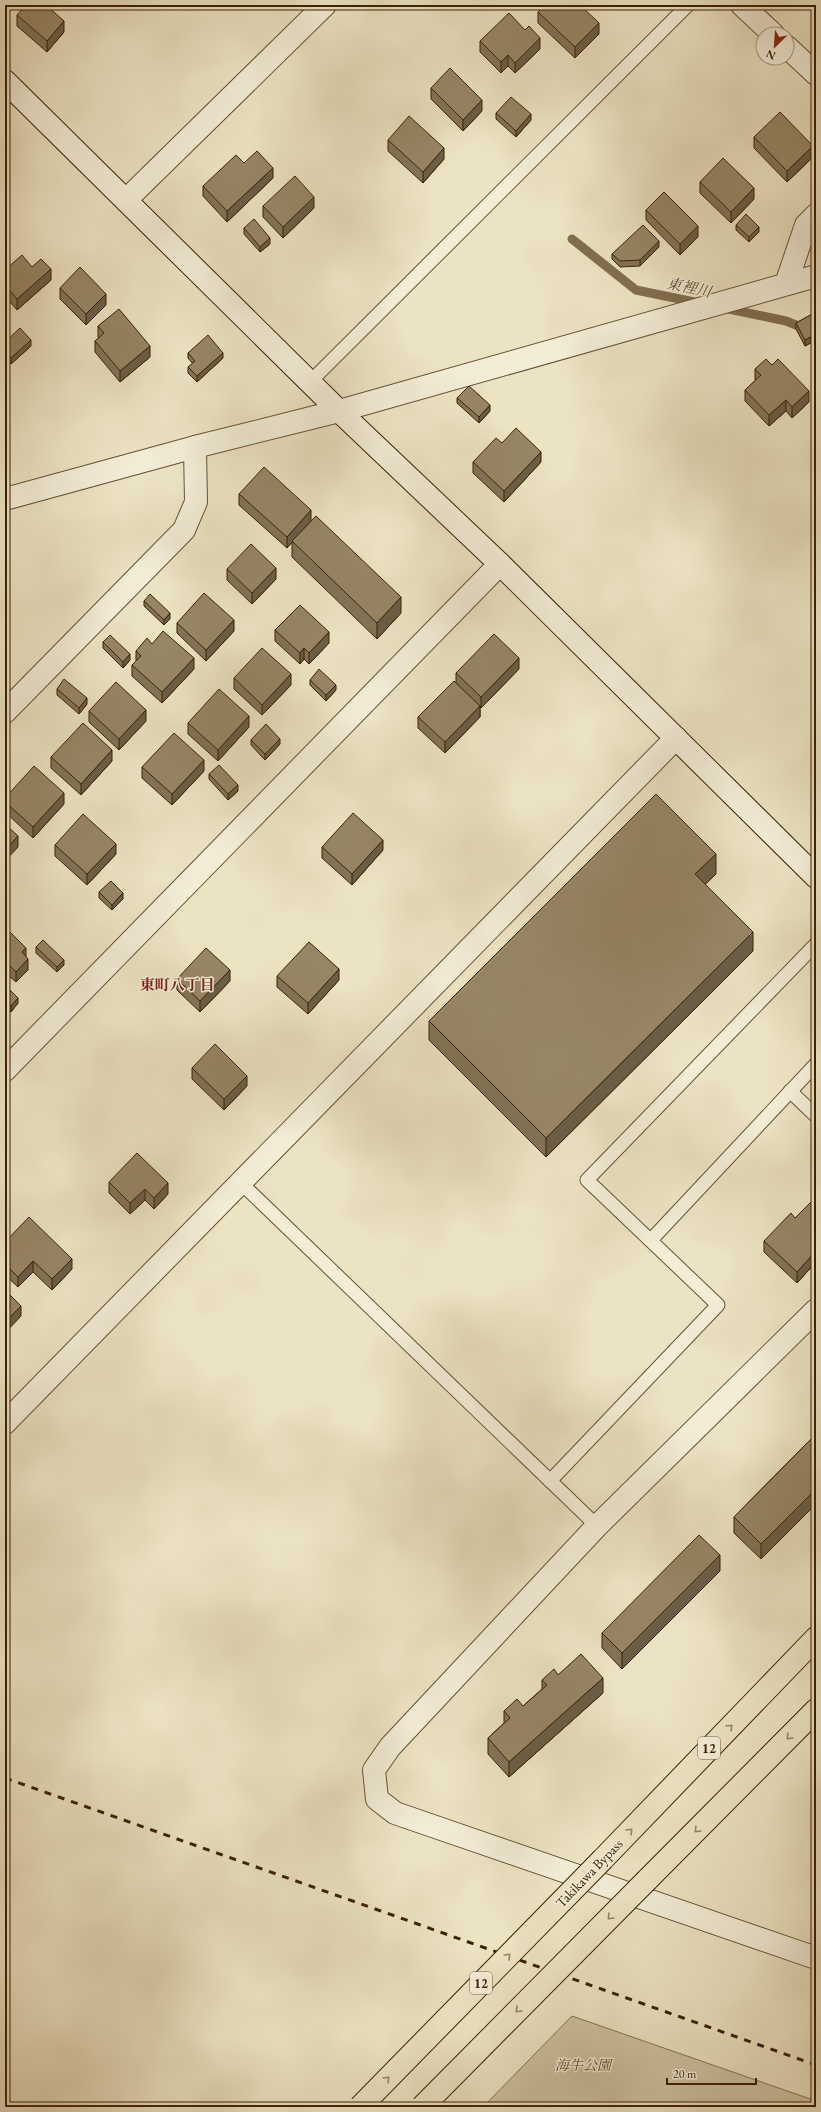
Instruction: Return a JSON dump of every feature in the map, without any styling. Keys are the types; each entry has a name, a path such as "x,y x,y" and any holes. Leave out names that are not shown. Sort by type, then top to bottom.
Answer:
{"highway":[{"name":"Takikawa Bypass","path":"360,2107 603,1859 816,1638"},
{"path":"422,2107 816,1710"}],"street":[{"path":"126,200 325,5"},
{"path":"742,5 764,26"},
{"path":"795,54 816,74"},
{"path":"5,82 339,411 500,564 816,877"},
{"path":"786,284 806,225 816,215"},
{"path":"5,499 195,447 339,411 816,276"},
{"path":"5,712 184,530 196,502 195,447"},
{"path":"5,1070 500,564"},
{"path":"5,1423 676,738"},
{"path":"816,1310 597,1526 390,1747 374,1770 377,1799 394,1813 816,1958"}],"lane":[{"path":"310,382 688,5"},
{"path":"550,1481 718,1306 587,1180 816,944"},
{"path":"651,1240 816,1064"},
{"path":"790,1091 816,1116"},
{"path":"240,1182 597,1526"}],"green space":[{"name":"海牛公園","path":"572,2016 816,2101 816,2107 483,2107"}],"building":[{"path":"26,5 46,5 64,21 47,41 17,15"},
{"path":"545,5 580,5 599,23 575,47 538,12"},
{"path":"509,13 525,30 529,26 540,38 515,63 508,55 501,62 480,41"},
{"path":"450,68 482,100 463,120 431,88"},
{"path":"511,97 531,114 516,131 496,113"},
{"path":"780,112 813,146 787,171 754,137"},
{"path":"409,116 444,148 423,172 388,140"},
{"path":"257,151 273,168 227,211 203,186 236,155 244,163"},
{"path":"723,158 754,188 731,212 700,182"},
{"path":"295,176 314,197 283,227 263,206"},
{"path":"664,192 698,226 680,244 646,210"},
{"path":"746,214 759,227 749,237 736,225"},
{"path":"254,219 270,238 260,247 244,228"},
{"path":"643,225 659,241 640,260 620,261 612,254"},
{"path":"22,255 32,267 41,259 51,269 17,299 5,285 5,270"},
{"path":"80,267 106,294 86,314 60,288"},
{"path":"119,309 150,346 120,371 95,341 104,333 98,326"},
{"path":"816,312 816,334 805,340 796,323"},
{"path":"20,328 31,340 11,358 5,352 5,342"},
{"path":"208,335 223,353 197,376 188,367 195,361 188,353"},
{"path":"766,359 772,365 778,359 809,391 792,407 786,400 769,415 745,390 761,375 755,369"},
{"path":"469,386 490,405 479,417 457,398"},
{"path":"516,428 541,452 504,491 473,462 496,438 502,443"},
{"path":"264,467 311,510 287,537 239,494"},
{"path":"316,516 401,597 377,623 292,541"},
{"path":"251,544 276,568 252,593 227,569"},
{"path":"204,593 234,620 206,650 177,623"},
{"path":"150,594 170,613 164,620 144,601"},
{"path":"300,605 329,632 309,653 304,648 300,653 275,630"},
{"path":"163,631 194,658 162,692 132,665 141,656 136,651 147,638 152,644"},
{"path":"494,634 519,658 481,697 456,673"},
{"path":"110,635 130,654 123,662 103,642"},
{"path":"262,648 291,674 262,705 234,678"},
{"path":"319,669 336,685 326,695 310,680"},
{"path":"64,679 87,698 79,708 57,689"},
{"path":"454,681 480,706 445,742 418,717"},
{"path":"116,682 146,710 119,739 89,711"},
{"path":"219,689 249,716 218,750 188,723"},
{"path":"83,723 112,750 81,784 51,757"},
{"path":"266,724 280,739 265,754 251,740"},
{"path":"174,733 204,760 172,794 142,767"},
{"path":"219,765 238,785 228,794 209,774"},
{"path":"34,766 64,793 33,827 5,802 5,798"},
{"path":"656,794 716,854 695,874 753,932 546,1138 429,1021"},
{"path":"353,813 383,840 352,874 322,847"},
{"path":"83,814 116,844 87,874 55,845"},
{"path":"5,824 18,836 5,850"},
{"path":"111,881 123,893 112,905 99,892"},
{"path":"5,927 26,948 22,952 28,959 16,972 9,965 5,969"},
{"path":"43,940 64,960 57,967 36,947"},
{"path":"309,942 339,969 308,1003 277,976"},
{"path":"206,948 230,970 200,1001 177,979"},
{"path":"5,985 18,998 11,1006 5,1001"},
{"path":"215,1044 247,1076 224,1099 192,1068"},
{"path":"137,1153 168,1183 154,1198 145,1189 130,1203 109,1182"},
{"path":"815,1198 816,1251 797,1272 764,1241 791,1213 795,1218"},
{"path":"29,1217 72,1259 52,1279 33,1261 18,1277 5,1264 5,1242"},
{"path":"5,1290 21,1306 5,1322"},
{"path":"816,1434 816,1489 761,1544 734,1517"},
{"path":"699,1535 720,1555 622,1653 602,1633"},
{"path":"581,1654 603,1678 509,1762 488,1738 510,1718 504,1711 517,1699 523,1706 547,1685 542,1680 554,1669 558,1675"}],"waterway":[{"name":"東裡川","path":"572,239 636,290 699,303"},
{"name":"東裡川","path":"724,308 786,321 816,333"}],"railway":[{"path":"5,1778 816,2065"}],"district":[{"name":"東町八丁目","path":"177,984"}]}
